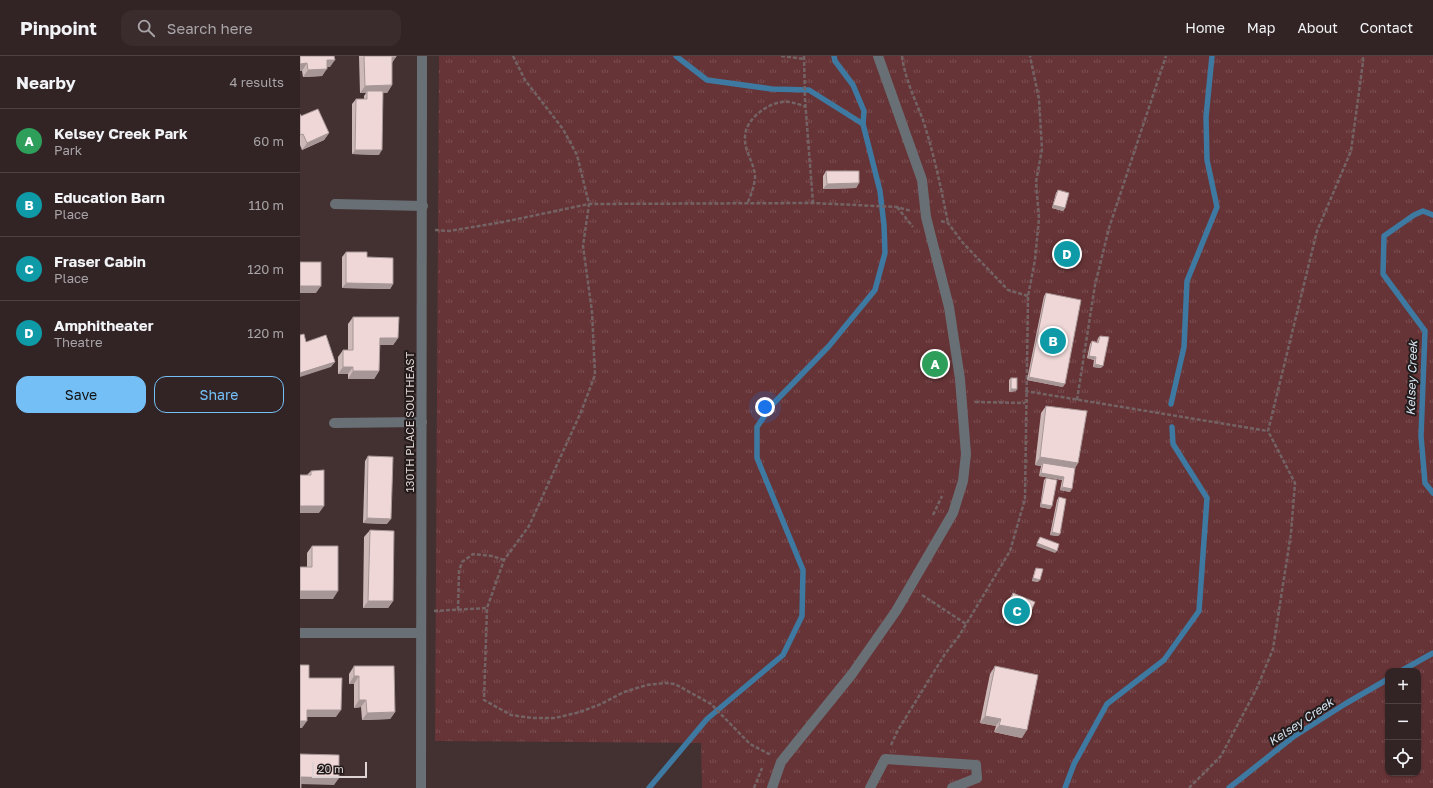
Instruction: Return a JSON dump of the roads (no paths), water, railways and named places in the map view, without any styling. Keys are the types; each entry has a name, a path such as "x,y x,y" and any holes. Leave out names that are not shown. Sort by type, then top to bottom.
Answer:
{"street":[{"name":"130TH PLACE SOUTHEAST","path":"421,788 420,634 423,230 422,56"},
{"path":"772,788 781,762 852,674 896,611 953,513 962,481 966,454 960,379 950,307 926,217 922,180 878,56"},
{"path":"335,204 423,206"},
{"path":"334,423 422,422"},
{"path":"300,633 420,634"},
{"path":"870,788 885,759 976,765 977,778 952,788"}],"waterway":[{"path":"676,56 707,80 772,89 809,90 863,124"},
{"path":"649,788 707,719 783,655 802,616 803,570 757,458 757,427 771,406 829,346 875,290 885,253 884,225 880,191 863,124 864,111 853,85 835,61 834,56"},
{"path":"1171,404 1184,347 1187,281 1217,207 1207,160 1206,117 1212,56"},
{"name":"Kelsey Creek","path":"1433,215 1423,211 1414,215 1384,236 1383,274 1425,331 1421,436 1425,483 1433,493"},
{"path":"1065,788 1074,764 1107,704 1164,660 1199,611 1207,498 1173,444 1172,427"},
{"name":"Kelsey Creek","path":"1406,668 1433,653"},
{"name":"Kelsey Creek","path":"1229,788 1293,737 1385,681"}],"place":[{"name":"Amphitheater","path":"1067,254"},
{"name":"Education Barn","path":"1053,341"},
{"name":"Kelsey Creek Park","path":"935,364"},
{"name":"Fraser Cabin","path":"1017,611"}]}
